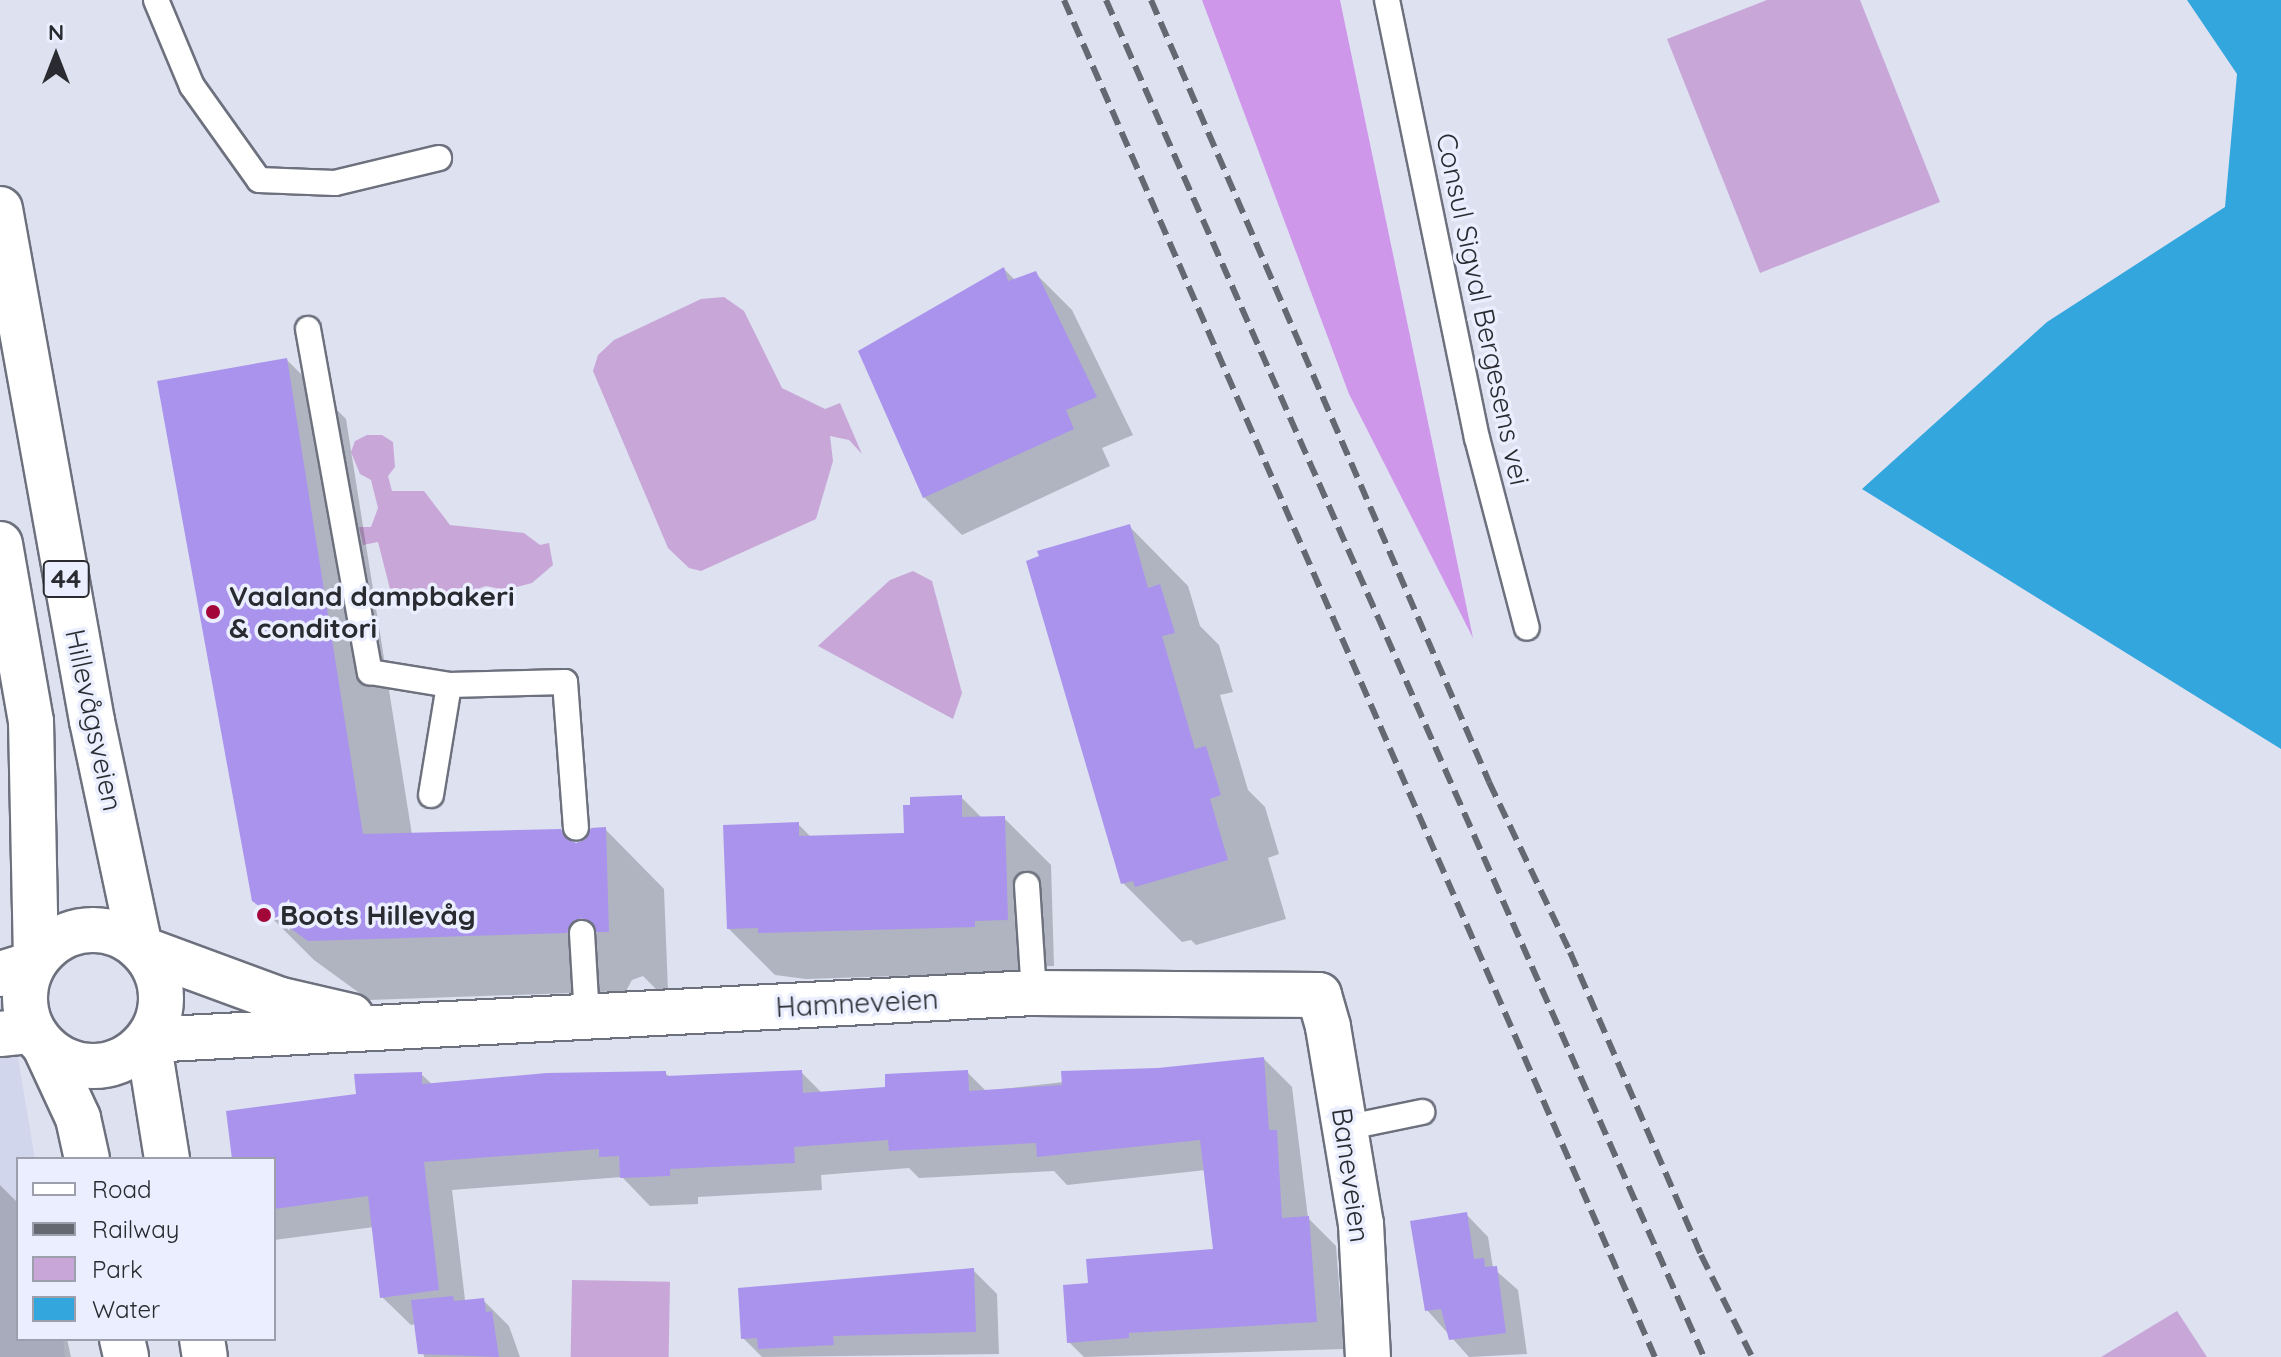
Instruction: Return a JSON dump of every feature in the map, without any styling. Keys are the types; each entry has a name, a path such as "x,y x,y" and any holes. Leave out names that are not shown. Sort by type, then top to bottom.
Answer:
{"main road":[{"name":"Hillevågsveien","path":"0,209 92,721 143,949"},
{"name":"Hillevågsveien","path":"1,555 31,721 23,966"},
{"path":"23,966 54,942 79,931 99,930 143,949"},
{"name":"Hamneveien","path":"143,949 281,1000 397,1026"},
{"name":"44","path":"143,949 162,989 161,1009 148,1040 167,1157"},
{"name":"44","path":"23,966 26,1038 78,1118 87,1157"},
{"name":"Hamneveien","path":"148,1040 1034,993 1319,995"},
{"name":"Baneveien","path":"1319,995 1361,1224 1368,1357"},
{"path":"26,1038 69,1062 92,1067 116,1063 148,1040"}],"lane":[{"path":"156,0 192,86 259,180 335,183 439,158"},
{"name":"Consul Sigval Bergesens vei","path":"1387,0 1477,438 1527,628"},
{"path":"308,329 370,672 449,685 565,682 576,828"},
{"path":"431,795 449,685"},
{"path":"1027,885 1034,993"},
{"path":"582,933 587,1018"},
{"path":"1344,1128 1422,1112"}],"shaded area":[{"path":"1202,0 1340,0 1473,638 1349,394"},
{"path":"0,951 35,1157 16,1157 16,1341 63,1341 65,1357 0,1357"}],"green space":[{"path":"1767,0 1860,0 1940,202 1760,273 1667,39"},
{"path":"724,297 744,311 782,388 825,409 840,403 862,454 849,440 830,436 833,461 816,519 701,571 689,568 668,548 593,371 598,355 614,340 701,299"},
{"path":"367,435 382,435 393,442 395,467 388,476 392,491 424,491 450,525 524,533 540,545 549,543 553,565 532,583 505,590 486,586 457,596 418,592 407,598 390,589 378,542 363,545 359,527 371,527 378,508 371,480 360,474 351,452 355,441"},
{"path":"913,571 932,581 962,693 953,719 818,646 890,580"},
{"path":"572,1280 670,1282 669,1357 571,1357"},
{"path":"2177,1311 2207,1357 2101,1357"}],"water":[{"path":"2187,0 2281,0 2281,749 1862,489 2047,322 2225,207 2237,74"}],"building":[{"path":"1004,267 1008,281 1036,271 1097,397 1066,410 1074,429 923,498 858,351"},
{"path":"287,358 363,834 561,829 564,837 576,843 585,840 591,828 606,827 609,932 597,932 582,918 573,921 567,933 308,941 252,901 157,381"},
{"path":"1130,524 1148,588 1160,584 1175,633 1162,636 1195,749 1206,746 1221,795 1210,799 1228,860 1135,887 1133,881 1121,884 1026,561 1039,556 1037,551"},
{"path":"962,795 962,817 1005,816 1008,920 975,921 975,927 758,933 758,928 727,929 723,825 799,822 799,836 904,833 903,805 910,805 910,797"},
{"path":"1264,1057 1269,1130 1277,1130 1282,1218 1309,1216 1317,1322 1129,1333 1129,1338 1067,1343 1063,1285 1088,1283 1086,1259 1213,1249 1200,1140 1037,1157 1036,1143 889,1151 888,1140 794,1147 795,1163 670,1169 670,1176 620,1178 619,1156 599,1157 599,1149 424,1162 439,1290 380,1298 368,1196 276,1209 276,1157 232,1157 226,1111 356,1094 354,1074 422,1072 422,1084 547,1073 666,1071 666,1076 802,1070 803,1093 885,1087 885,1074 968,1070 969,1091 1062,1085 1061,1071 1158,1068"},
{"path":"1467,1212 1474,1259 1484,1258 1485,1267 1497,1266 1506,1333 1449,1340 1441,1309 1425,1311 1410,1221"},
{"path":"974,1268 976,1332 833,1336 834,1345 758,1349 757,1338 741,1339 738,1288"},
{"path":"453,1296 454,1301 484,1298 486,1312 492,1311 499,1357 418,1354 411,1300"}],"railway":[{"path":"1064,0 1655,1357"},
{"path":"1106,0 1704,1357"},
{"path":"1151,0 1489,782 1570,952 1701,1255 1752,1357"}],"place":[{"name":"Vaaland dampbakeri & conditori","path":"213,612"},
{"name":"Boots Hillevåg","path":"264,915"}]}
